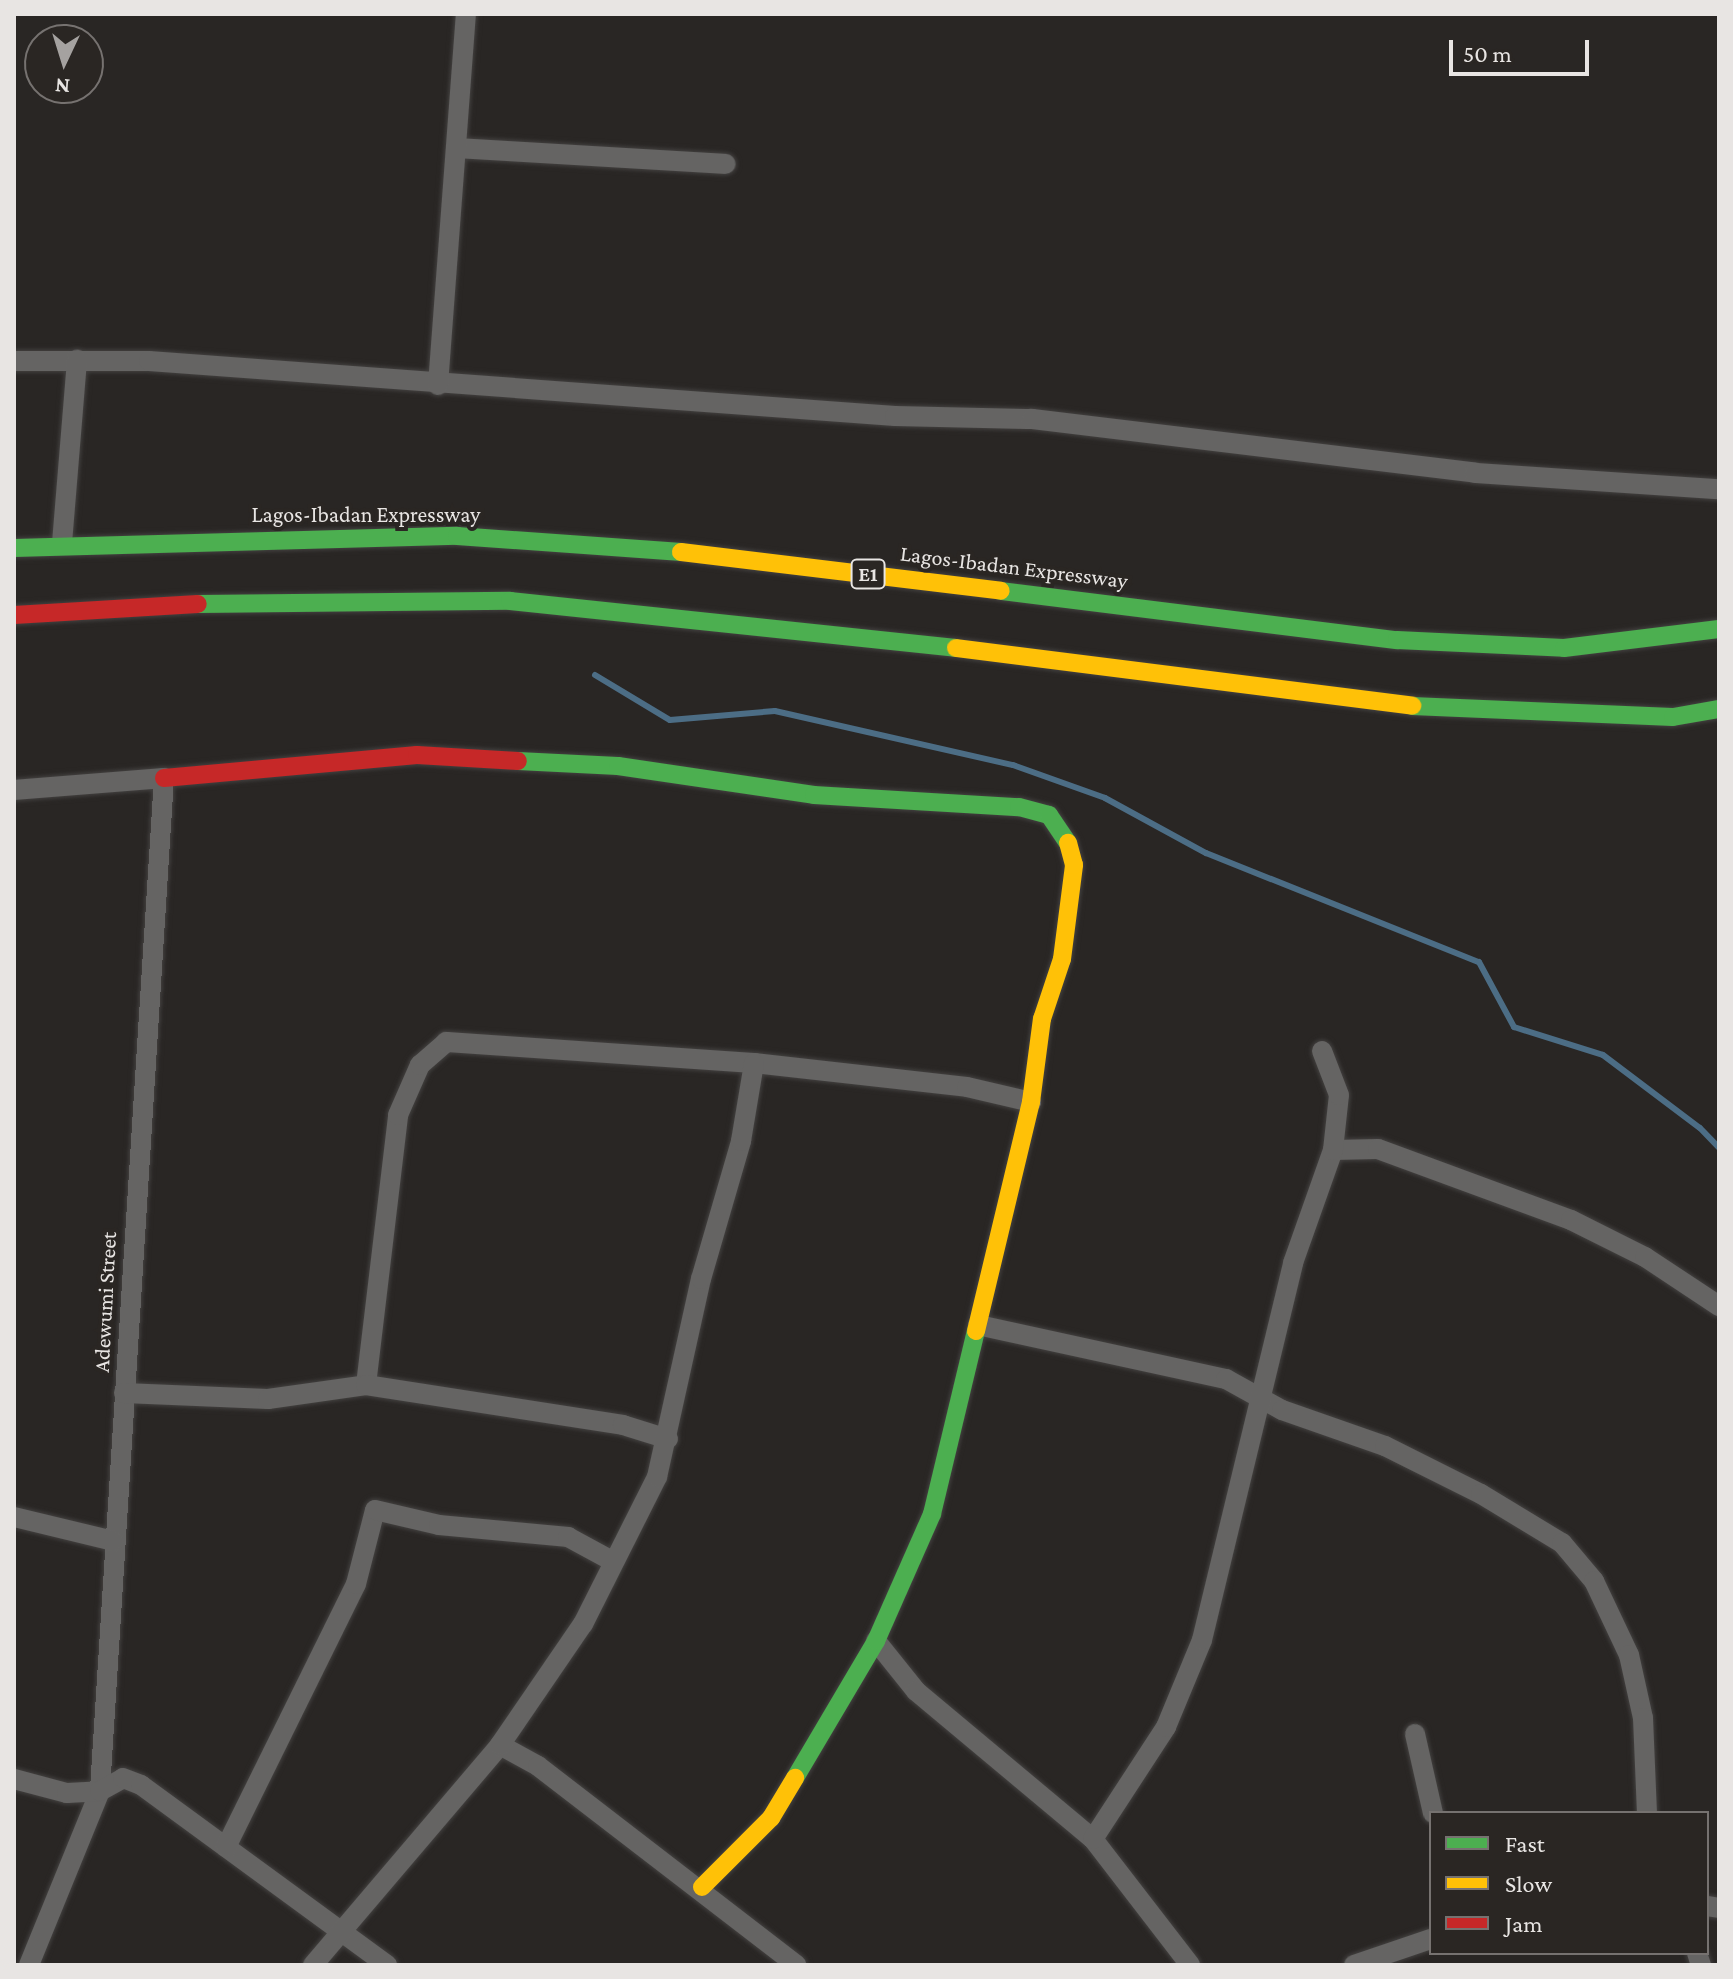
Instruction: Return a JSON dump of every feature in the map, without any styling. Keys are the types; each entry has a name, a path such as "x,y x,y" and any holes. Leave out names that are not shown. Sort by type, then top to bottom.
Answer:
{"main road":[{"name":"Lagos-Ibadan Expressway","path":"14,548 62,543 457,536 659,549 1427,642 1564,648 1719,629"},
{"path":"14,615 144,604 510,601 891,640 1439,709 1673,717 1719,709"},
{"path":"164,778 417,755 618,766 814,795 1019,807 1049,815 1068,842 1074,865 1064,948 1042,1019 1031,1102 932,1514 876,1641 771,1818 702,1887"}],"street":[{"path":"438,385 466,14"},
{"path":"458,148 726,164"},
{"path":"62,543 77,360"},
{"path":"14,361 77,360 895,416 1032,419 1475,473 1719,489"},
{"path":"14,790 164,778"},
{"name":"Adewumi Street","path":"29,1965 100,1791 113,1541 164,778"},
{"path":"366,1385 398,1115 432,1050 446,1042 754,1063 967,1087 1031,1102"},
{"path":"1093,1839 1182,1696 1202,1640 1293,1263 1333,1150 1339,1095 1322,1051"},
{"path":"313,1965 339,1930 500,1745 583,1624 657,1477 668,1439 701,1279 741,1141 754,1063"},
{"path":"1333,1150 1378,1149 1571,1220 1645,1257 1719,1306"},
{"path":"978,1325 1226,1379 1282,1410 1385,1446 1481,1494 1562,1543 1594,1581 1629,1655 1643,1718 1647,1811"},
{"path":"124,1393 268,1399 366,1385 623,1425 668,1439"},
{"path":"226,1847 356,1584 375,1510 469,1529 568,1537 614,1562"},
{"path":"14,1517 113,1541"},
{"path":"876,1641 916,1691 1093,1839 1190,1965"},
{"path":"1415,1734 1433,1811"},
{"path":"500,1745 538,1766 702,1887 796,1965"},
{"path":"14,1779 67,1793 100,1791 123,1778 141,1785 387,1965"},
{"path":"1354,1965 1429,1940"}],"waterway":[{"path":"595,675 670,720 775,711 1013,765 1105,798 1206,853 1479,962 1514,1027 1603,1055 1700,1128 1719,1148"}],"traffic: fast":[{"path":"14,548 457,536 681,552"},
{"path":"1001,591 1397,640 1564,648 1719,629"},
{"path":"198,604 510,601 956,648"},
{"path":"1412,706 1673,717 1719,709"},
{"path":"518,761 618,766 814,795 1019,807 1049,815 1068,843"},
{"path":"795,1778 876,1641 932,1514 976,1331"}],"traffic: slow":[{"path":"681,552 1001,591"},
{"path":"956,648 1412,706"},
{"path":"976,1331 1031,1102 1042,1019 1062,959 1074,865 1068,843"},
{"path":"702,1887 771,1818 795,1778"}],"traffic: jam":[{"path":"14,615 198,604"},
{"path":"164,778 417,755 518,761"}]}
